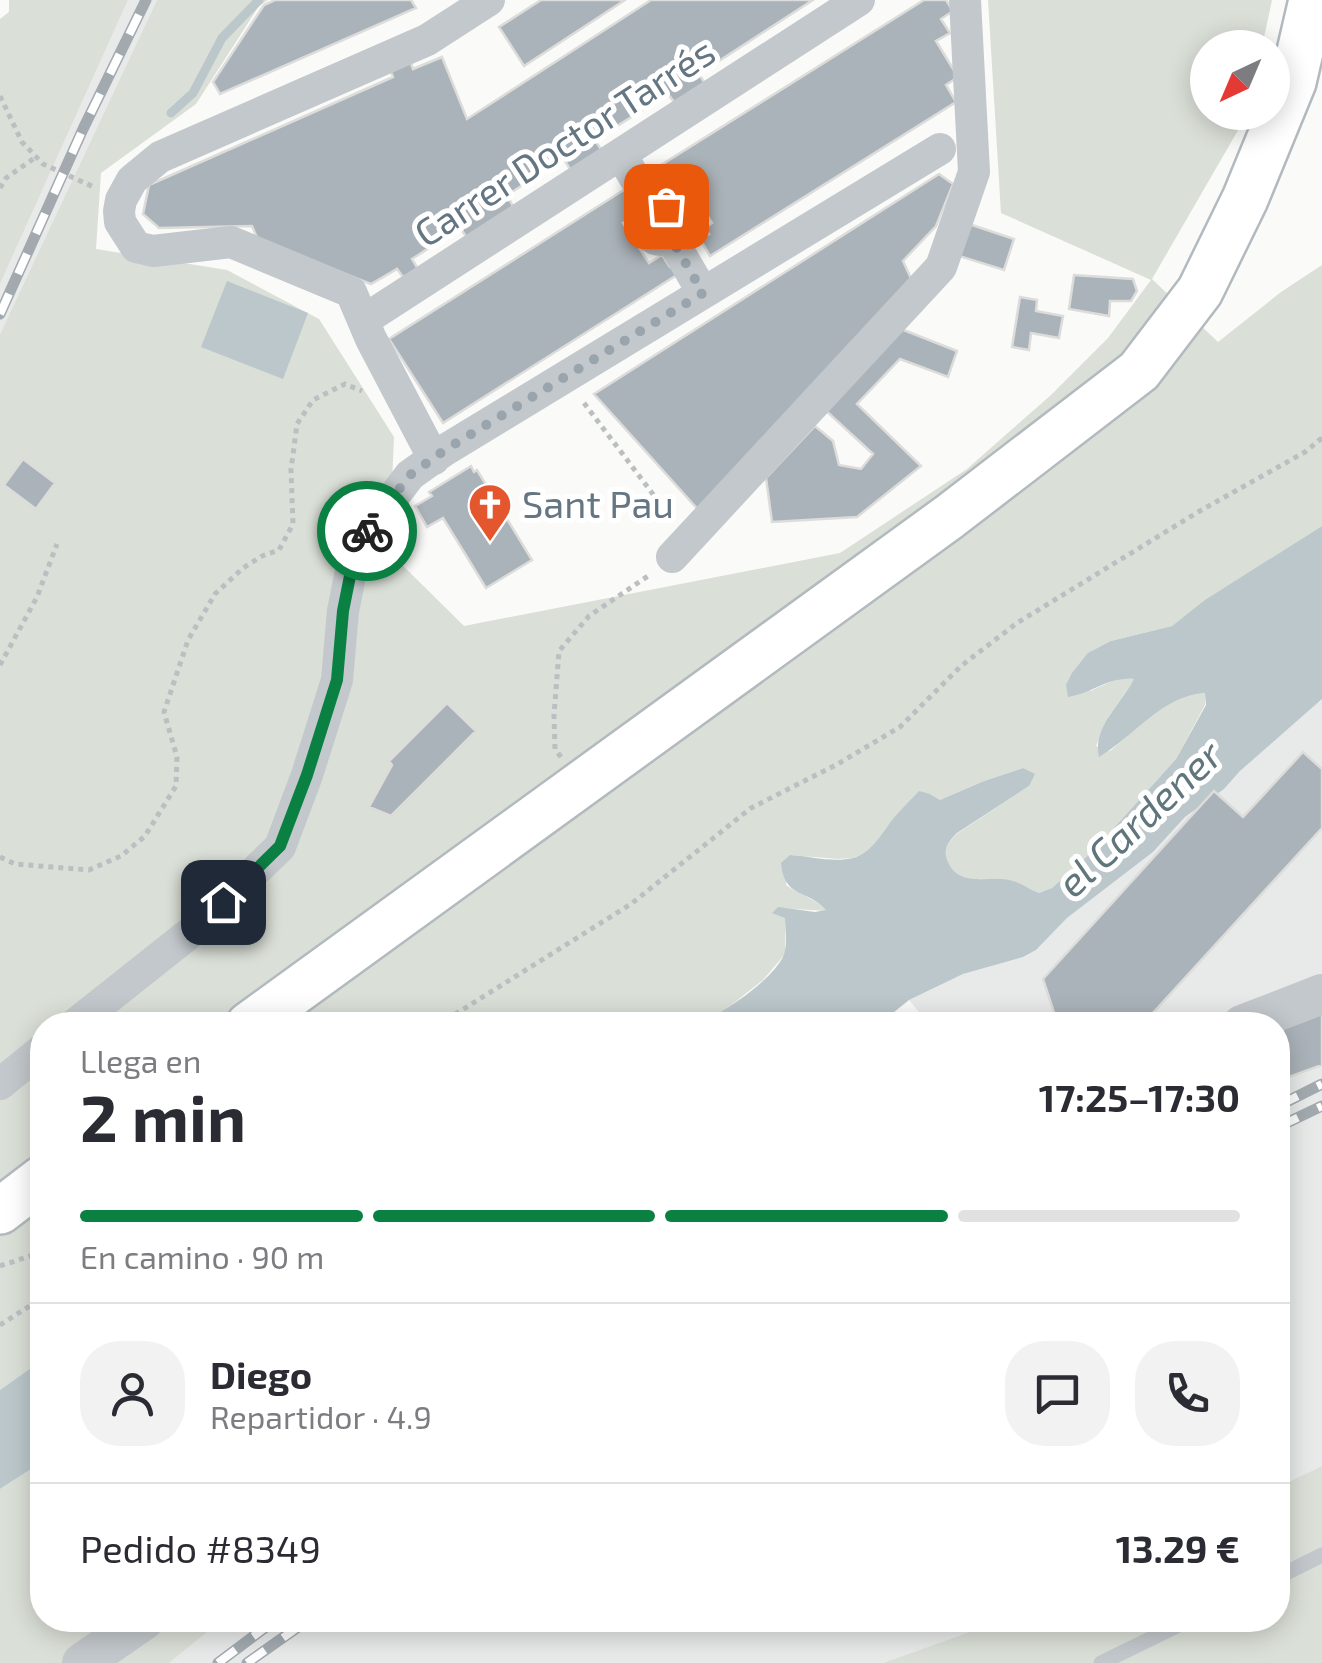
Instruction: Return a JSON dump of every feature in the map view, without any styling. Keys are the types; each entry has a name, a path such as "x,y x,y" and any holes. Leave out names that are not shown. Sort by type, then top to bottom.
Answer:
{"main road":[{"path":"267,1012 949,517 1139,371 1200,291 1244,200 1293,82 1312,0"},
{"path":"0,1211 30,1188"}],"street":[{"path":"434,458 371,339 351,292 231,242 153,251 136,247 125,232 120,205 132,180 160,156 426,40 489,0"},
{"name":"Carrer Doctor Tarrés","path":"364,320 859,0"},
{"path":"680,549 941,266 974,172 965,0"},
{"path":"90,1012 195,929 280,846 337,680 343,611 356,546 410,475 940,149"},
{"path":"620,155 653,208 666,206 676,214 678,227 671,238 703,293"},
{"path":"1276,1012 1322,994"},
{"path":"0,1084 30,1060"},
{"path":"82,1663 127,1632"}],"lane":[{"path":"1290,1571 1322,1555"},
{"path":"1101,1663 1164,1632"}],"path":[{"path":"0,96 22,142 42,164 120,205"},
{"path":"0,188 6,178 36,157"},
{"path":"565,377 680,549 588,616 559,651 555,749 579,785"},
{"path":"0,857 16,864 89,870 121,856 145,836 176,786 178,756 164,712 188,640 215,594 243,568 279,550 293,524 291,470 297,424 313,400 345,384 362,391"},
{"path":"459,1012 631,904 751,808 836,766 900,727 961,666 1017,623 1198,512 1305,452 1322,438"},
{"path":"0,665 37,597 57,544"},
{"path":"0,1266 30,1256"},
{"path":"0,1325 30,1306"}],"shaded area":[{"path":"9,0 128,0 0,284 0,19 9,12"},
{"path":"128,0 157,0 0,334 0,284"},
{"path":"157,0 268,0 259,6 196,104 101,173 96,249 227,270 319,319 394,437 389,552 464,626 840,553 967,469 1108,338 1151,280 1001,213 988,0 1272,0 1266,30 1190,30 1190,130 1238,130 1152,279 1218,342 1322,265 1322,526 1172,626 1111,641 1090,691 1117,679 1135,679 1110,714 1096,746 1110,751 1166,706 1206,693 1205,705 1176,759 1094,850 1052,888 1039,893 1010,881 965,877 951,868 946,856 948,845 958,833 1029,786 1023,768 940,800 919,792 864,854 838,859 790,855 786,885 827,911 778,908 785,917 785,954 763,980 722,1012 30,1012 30,1369 0,1390 0,334"},
{"path":"1322,699 1322,1466 1290,1481 1290,1012 919,1012 909,1000 963,974 1036,950 1067,918 1153,852 1185,817 1224,789"},
{"path":"1322,1466 1322,1663 883,1663 969,1632 1290,1632 1290,1481"},
{"path":"30,1470 30,1632 207,1632 169,1663 0,1663 0,1489"},
{"path":"207,1632 969,1632 883,1663 169,1663"}],"water":[{"path":"227,281 308,313 283,379 201,347"},
{"name":"el Cardener","path":"1322,526 1322,699 1224,789 1185,817 1153,852 1067,918 1036,950 963,974 909,1000 894,1012 720,1012 767,977 783,957 785,918 772,913 778,907 826,910 787,883 781,863 790,855 838,860 859,856 873,846 919,791 940,800 1023,768 1035,774 1029,786 957,833 947,846 946,857 953,871 961,876 1007,880 1039,893 1052,888 1094,850 1176,759 1206,705 1205,693 1175,701 1099,757 1104,726 1134,679 1116,680 1068,697 1066,685 1072,673 1088,653 1111,641 1172,626 1205,600"},
{"path":"30,1369 30,1470 0,1489 0,1390"}],"building":[{"path":"275,0 411,0 416,8 220,94 213,82 264,5"},
{"path":"541,0 625,0 524,66 499,27"},
{"path":"651,0 813,0 699,74 707,87 677,106 668,94 595,140 602,151 571,171 564,159 507,195 515,210 468,239 460,228 412,259 418,269 403,277 397,269 371,284 258,240 252,226 159,228 143,214 149,185 393,77 389,67 409,58 413,69 442,57 467,119"},
{"path":"924,0 946,0 953,11 941,19 950,33 936,41 958,77 946,85 956,102 710,256 700,239 709,234 705,228 712,223 686,182 679,187 672,177 658,186 650,172"},
{"path":"939,174 953,184 936,226 903,261 915,287 702,514 594,394"},
{"path":"630,186 638,200 626,208 632,218 623,223 649,263 662,255 680,273 443,423 389,339"},
{"path":"966,223 1014,239 1004,270 956,255"},
{"path":"1074,275 1133,279 1137,291 1131,301 1110,301 1109,316 1069,309"},
{"path":"1020,297 1037,300 1036,311 1063,316 1059,338 1031,333 1029,350 1012,347"},
{"path":"896,327 957,351 948,377 900,359 857,404 921,466 857,517 772,522 766,478 815,426 833,441 839,465 861,469 873,454 824,409"},
{"path":"23,459 55,483 36,509 4,485"},
{"name":"Sant Pau","path":"471,466 532,560 486,588 443,518 427,527 415,506 432,496 429,492"},
{"path":"447,703 476,731 391,816 369,807 392,765 389,761"},
{"path":"1303,752 1322,769 1322,828 1154,1012 1054,1012 1043,979 1214,791 1243,817"},
{"path":"1322,1011 1322,1065 1290,1077 1290,1023"}],"waterway":[{"path":"171,113 193,93 222,38 259,0"}],"railway":[{"path":"0,314 146,0"},
{"path":"1290,1100 1322,1084"},
{"path":"1290,1121 1322,1106"},
{"path":"218,1663 259,1632"},
{"path":"247,1663 291,1632"}],"way so far":[{"path":"367,531 410,475 445,450 703,293 671,238 678,221 666,206"}],"place":[{"name":"Sant Pau","path":"490,543"}],"route":[{"path":"223,902 280,846 337,680 343,611 356,546 367,531"}]}
